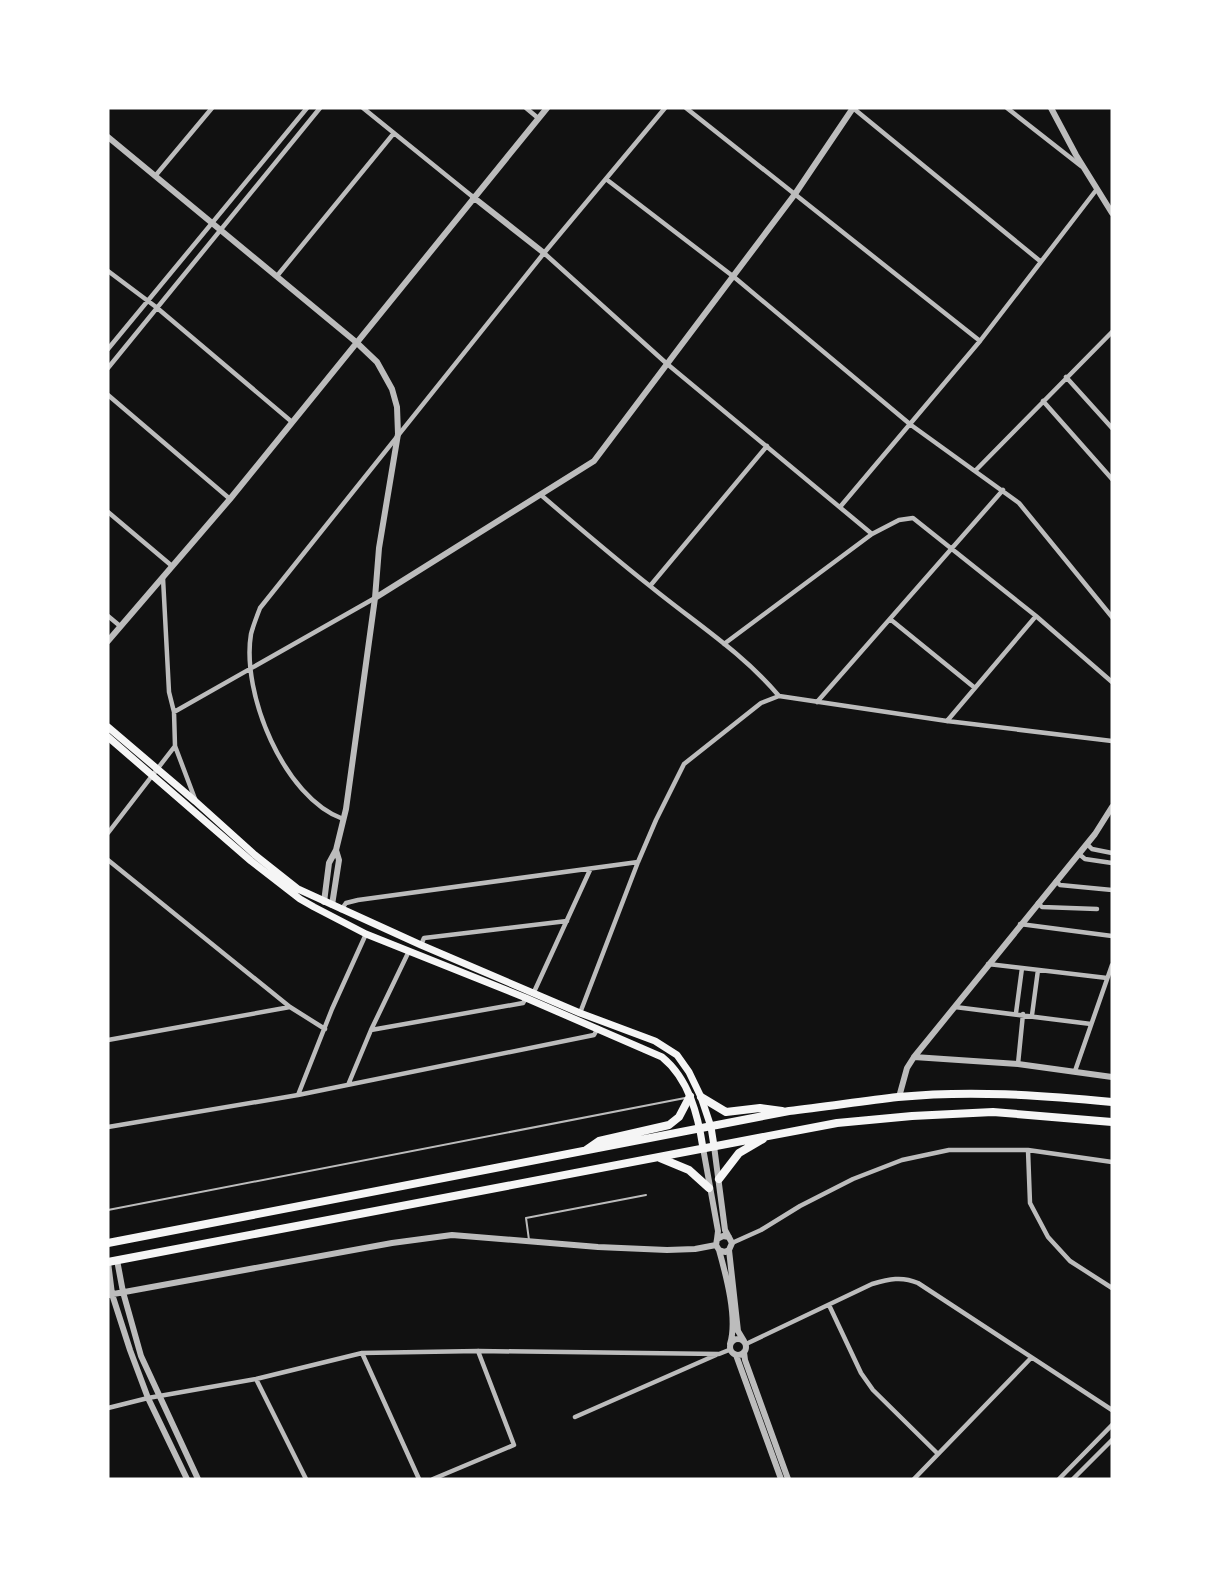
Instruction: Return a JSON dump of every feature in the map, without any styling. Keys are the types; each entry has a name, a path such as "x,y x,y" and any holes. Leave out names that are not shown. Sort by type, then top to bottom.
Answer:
{"main road":[{"path":"108,727 251,861 300,899 366,934 525,998 655,1041 677,1055 690,1072 701,1097 711,1127 714,1146"},
{"path":"108,737 195,801 255,855 298,889 421,945 534,992 598,1028 662,1057 675,1069 690,1096 703,1148"},
{"path":"108,1243 789,1112 899,1097 976,1094 1037,1095 1112,1101"},
{"path":"582,1152 599,1141 669,1125 679,1117 690,1096"},
{"path":"701,1097 714,1107 726,1112 760,1108 789,1112"},
{"path":"108,1262 753,1138 763,1139 837,1123 912,1116 1005,1112 1112,1122"},
{"path":"719,1179 739,1153 763,1139"},
{"path":"658,1158 688,1170 709,1188"}],"street":[{"path":"156,175 212,108"},
{"path":"108,349 307,108"},
{"path":"108,368 320,108"},
{"path":"363,108 544,253 666,363 872,534"},
{"path":"526,108 538,118"},
{"path":"108,641 230,499 547,108"},
{"path":"343,819 330,814 297,783 275,750 259,713 251,668 251,634 260,608 544,253 665,108"},
{"path":"686,108 980,341"},
{"path":"174,712 375,598 594,461 795,195 853,108 1040,261"},
{"path":"1007,108 1084,168"},
{"path":"1051,108 1112,213"},
{"path":"277,276 394,133"},
{"path":"108,137 357,342 377,362 392,389 397,407 399,434 379,548 375,598 343,819 336,850 329,863 324,902"},
{"path":"606,179 734,277 911,424 1019,503 1112,617"},
{"path":"840,507 980,341 1097,189"},
{"path":"108,271 156,307 292,422"},
{"path":"976,470 1112,332"},
{"path":"1066,377 1112,428"},
{"path":"108,395 230,499"},
{"path":"1043,401 1112,479"},
{"path":"650,586 767,446"},
{"path":"817,702 1002,490"},
{"path":"541,495 724,644 764,679 779,696"},
{"path":"108,512 172,566"},
{"path":"724,644 872,534 899,520 913,518 1035,616 1112,682"},
{"path":"163,578 169,692 174,712 175,746 195,801"},
{"path":"108,616 120,626"},
{"path":"947,721 1035,616"},
{"path":"890,619 975,688"},
{"path":"578,1016 638,862 684,764 761,703 779,696 947,721 1112,741"},
{"path":"108,833 175,746"},
{"path":"899,1097 914,1057 1087,844 1112,807"},
{"path":"1087,844 1092,849 1112,853"},
{"path":"332,905 339,860 336,850"},
{"path":"1079,854 1085,859 1112,863"},
{"path":"108,860 290,1007 325,1029"},
{"path":"341,910 346,903 358,900 638,862"},
{"path":"534,992 590,870"},
{"path":"1056,882 1060,885 1112,890"},
{"path":"1038,903 1042,907 1097,909"},
{"path":"421,945 424,938 567,921"},
{"path":"1020,924 1112,936"},
{"path":"298,1095 332,1009 366,934"},
{"path":"348,1085 371,1030 409,951"},
{"path":"988,964 1107,978"},
{"path":"1075,1071 1112,965"},
{"path":"1016,1013 1022,969"},
{"path":"1032,1015 1038,970"},
{"path":"371,1030 523,1003 525,998"},
{"path":"955,1006 1091,1024"},
{"path":"108,1040 290,1007"},
{"path":"1018,1064 1023,1014"},
{"path":"108,1127 348,1085 594,1035 598,1028"},
{"path":"914,1057 1018,1064 1112,1077"},
{"path":"714,1146 725,1230 730,1240 729,1250 738,1331 745,1343 745,1360 788,1479"},
{"path":"703,1148 734,1332 730,1347"},
{"path":"718,1245 723,1236 730,1240 761,1230 800,1206 853,1179 902,1160 949,1150 1028,1150 1112,1162"},
{"path":"1028,1150 1030,1203 1048,1237 1070,1261 1112,1288"},
{"path":"110,1294 392,1243 452,1235 598,1247 667,1250 718,1245 729,1250"},
{"path":"117,1260 123,1292 141,1356 198,1479"},
{"path":"108,1262 110,1294 148,1398 187,1479"},
{"path":"745,1343 872,1284 886,1280 909,1279 1112,1410"},
{"path":"829,1305 851,1355 873,1390 938,1454"},
{"path":"575,1416 719,1354 737,1339 745,1343"},
{"path":"730,1347 736,1355 781,1479"},
{"path":"108,1407 256,1379 362,1353 478,1351 719,1354"},
{"path":"433,1479 514,1445 478,1351"},
{"path":"736,1355 744,1352"},
{"path":"362,1353 419,1479"},
{"path":"914,1479 1031,1358"},
{"path":"256,1379 306,1479"},
{"path":"1059,1479 1112,1425"},
{"path":"1073,1479 1112,1440"}],"lane":[{"path":"108,1210 690,1096"},
{"path":"529,1241 526,1218 645,1195"}]}
